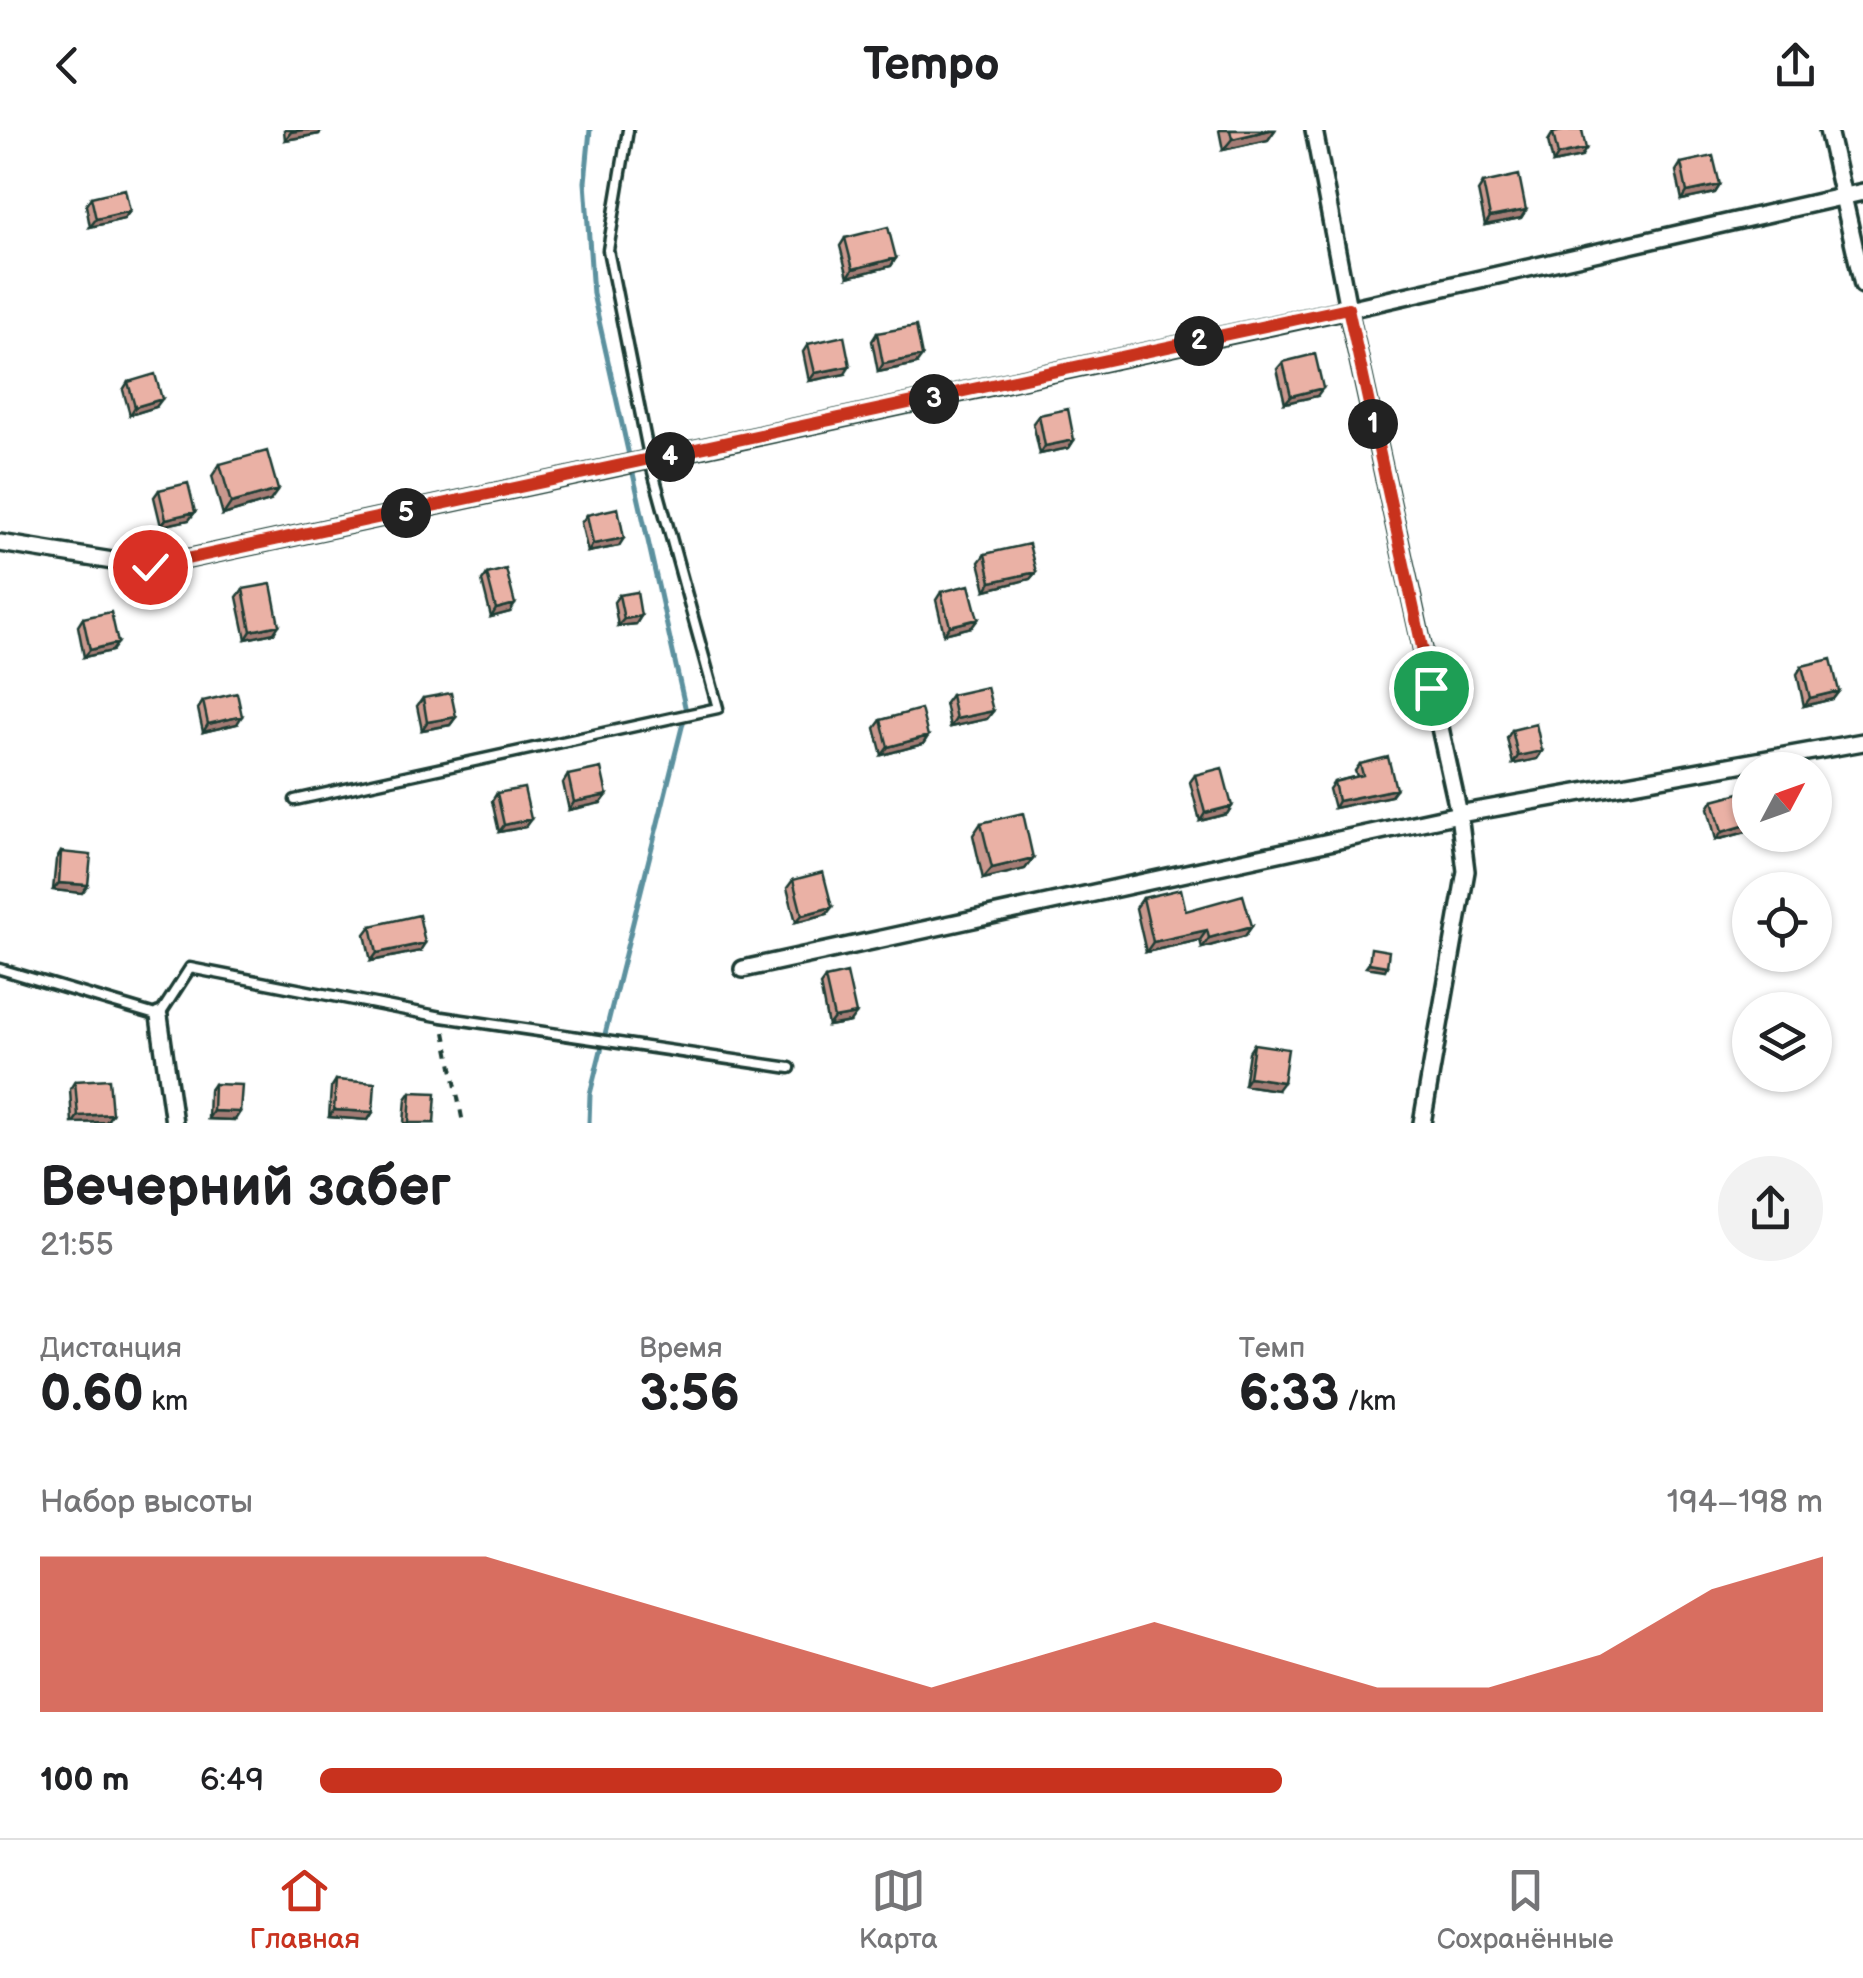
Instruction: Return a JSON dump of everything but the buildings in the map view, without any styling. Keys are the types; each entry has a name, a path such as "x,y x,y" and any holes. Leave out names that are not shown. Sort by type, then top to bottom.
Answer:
{"street":[{"path":"1314,130 1348,308 1459,814 1466,871 1422,1123"},
{"path":"1828,130 1863,285"},
{"path":"0,543 150,567 650,461 1863,192"},
{"path":"743,969 1459,814 1863,742"},
{"path":"159,1016 174,1123"}],"lane":[{"path":"295,800 718,708 650,461 608,250 628,130"},
{"path":"0,970 159,1016 190,968 442,1017 790,1068"}],"path":[{"path":"442,1017 462,1123"}],"waterway":[{"path":"589,1123 590,1094 686,711 593,294 585,182 590,130"}],"route":[{"path":"150,567 1348,308 1431,688"}]}
